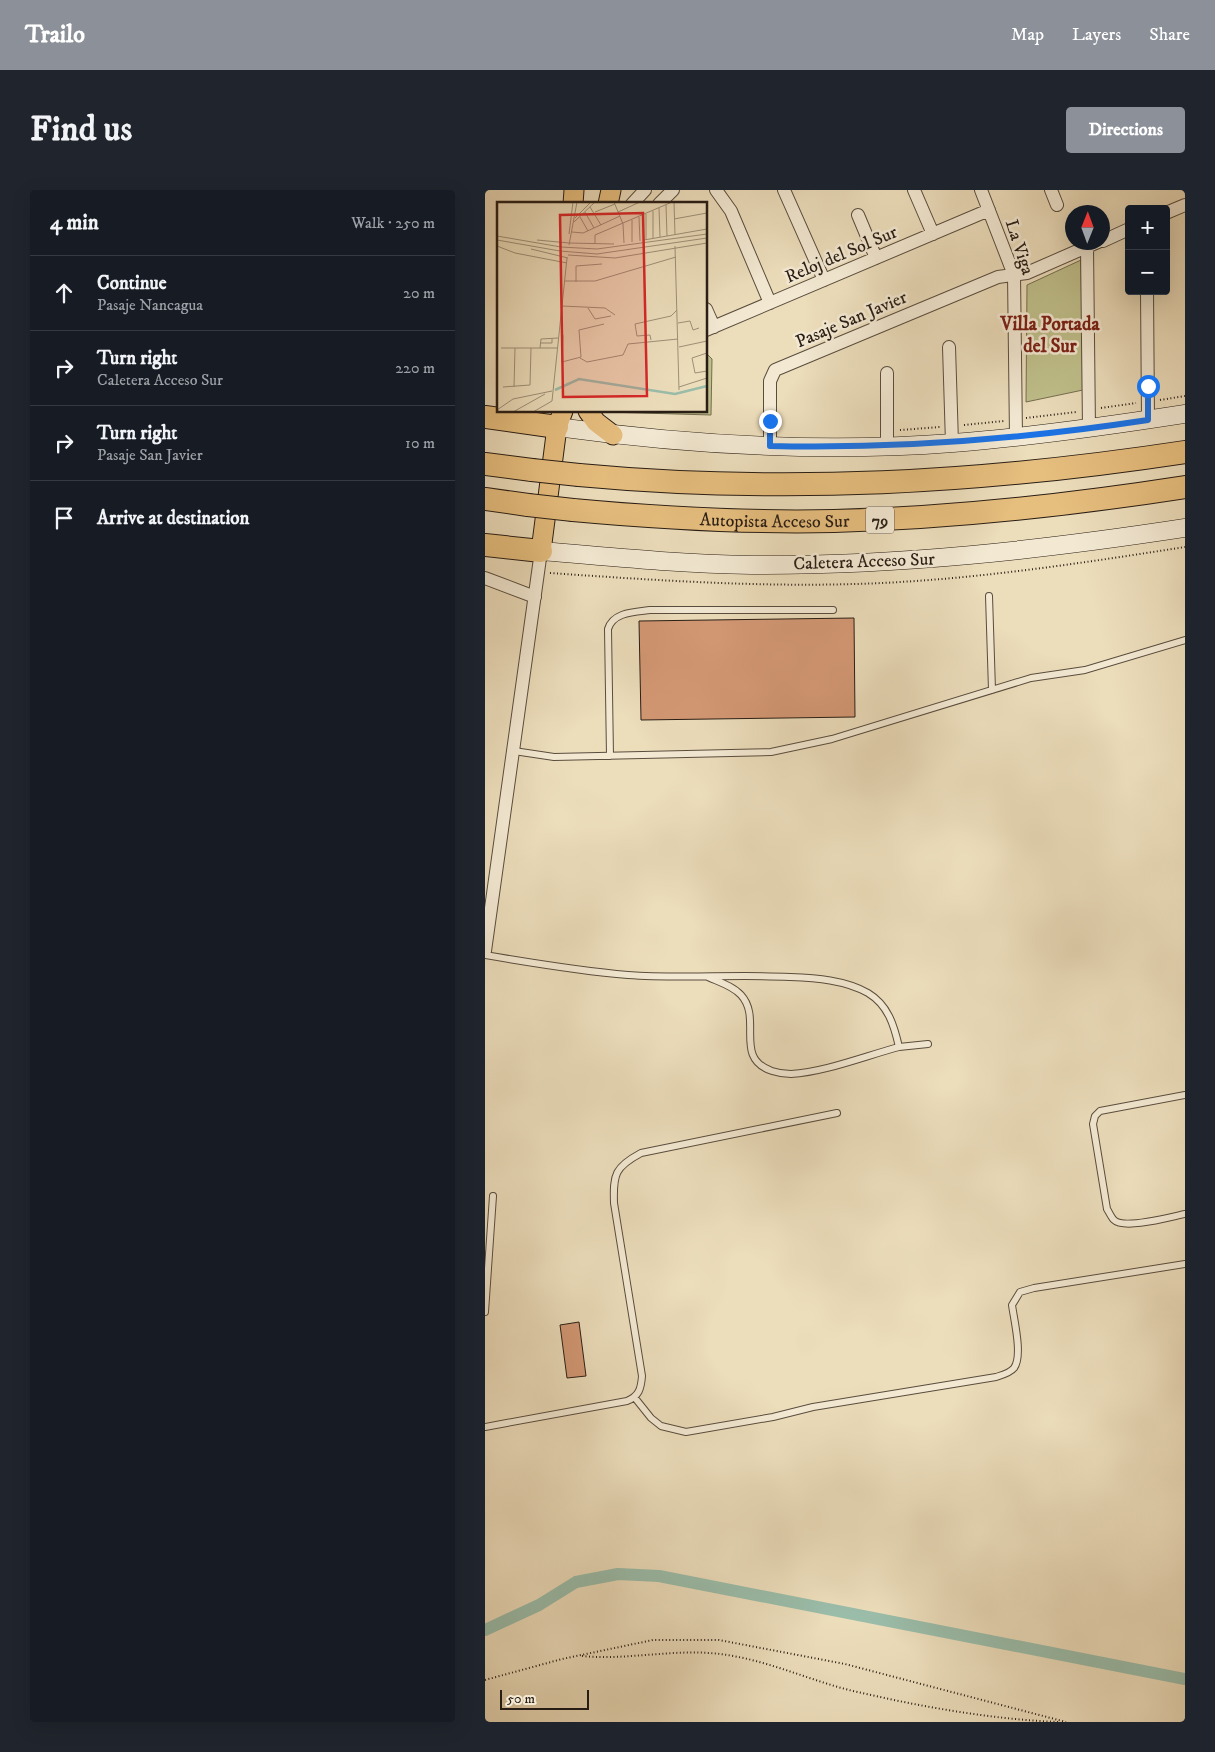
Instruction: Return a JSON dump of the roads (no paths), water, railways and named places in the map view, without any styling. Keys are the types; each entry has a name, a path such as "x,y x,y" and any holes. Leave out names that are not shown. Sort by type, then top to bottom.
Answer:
{"highway":[{"path":"504,416 558,417"},
{"name":"Autopista Acceso Sur","path":"485,464 579,476 734,486 887,484 1036,472 1185,452"},
{"name":"Autopista Acceso Sur","path":"485,499 573,510 736,521 876,520 1016,510 1185,487"},
{"path":"485,545 541,551"}],"main road":[{"path":"589,412 597,422 613,435"},
{"path":"541,551 558,417 613,435 770,446 887,446 952,443 1016,437 1089,429 1185,414"},
{"name":"Caletera Acceso Sur","path":"541,551 702,563 792,565 1016,552 1185,528"}],"street":[{"path":"634,202 645,190"},
{"path":"661,202 673,190"},
{"path":"716,190 731,211 770,303"},
{"path":"783,190 824,280"},
{"path":"914,190 933,234"},
{"name":"La Viga","path":"981,190 1014,275 1016,437"},
{"path":"1051,190 1057,205"},
{"path":"1170,211 1185,205"},
{"name":"Reloj del Sol Sur","path":"710,329 989,210"},
{"path":"858,215 876,258"},
{"path":"1110,237 1125,231"},
{"name":"Pasaje San Javier","path":"770,446 770,380 775,370 998,277 1027,273 1081,250"},
{"path":"1089,429 1093,250"},
{"path":"1147,295 1148,420"},
{"path":"707,314 710,329"},
{"path":"949,347 952,443"},
{"path":"887,373 887,446"},
{"path":"485,953 541,551"},
{"path":"485,578 535,597"}],"lane":[{"path":"989,596 993,690"},
{"path":"610,756 608,629 613,620 631,612 649,610 833,610"},
{"path":"514,751 554,757 771,752 832,739 1046,675 1085,670 1185,640"},
{"path":"485,953 554,966 628,975 751,975 812,978 844,984 868,993 882,1004 889,1015 899,1047"},
{"path":"704,975 732,988 742,995 751,1018 750,1048 755,1060 763,1068 789,1074 810,1071 899,1047 928,1044"},
{"path":"1185,1095 1107,1109 1095,1116 1093,1124 1107,1209 1114,1220 1122,1224 1131,1224 1185,1214"},
{"path":"485,1427 635,1398 641,1389 642,1376 614,1204 613,1184 616,1172 626,1161 641,1153 837,1113"},
{"path":"485,1312 487,1240 493,1196"},
{"path":"635,1398 651,1418 661,1426 686,1432 773,1417 813,1407 996,1377 1013,1370 1017,1363 1018,1353 1011,1305 1020,1292 1034,1288 1185,1264"}],"waterway":[{"path":"485,1630 539,1605 576,1582 618,1574 659,1576 1185,1679"}],"district":[{"name":"Villa Portada del Sur","path":"1050,334"}]}
